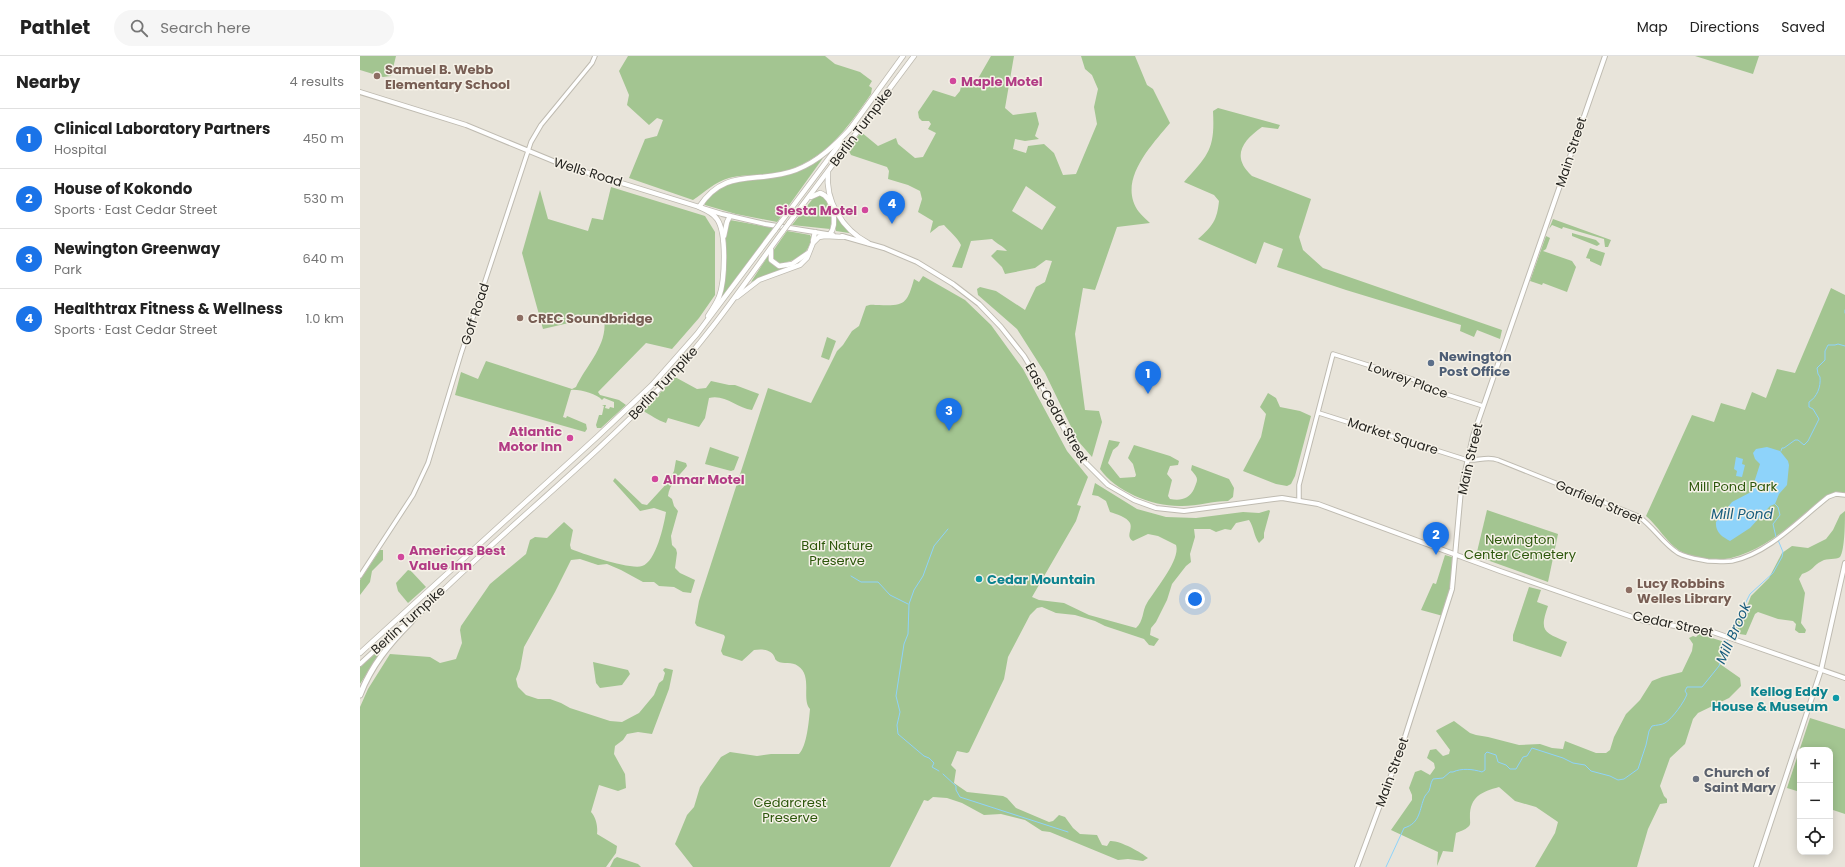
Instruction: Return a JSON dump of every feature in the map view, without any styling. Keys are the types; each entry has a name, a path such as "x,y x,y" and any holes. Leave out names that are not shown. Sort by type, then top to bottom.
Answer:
{"highway":[{"name":"Berlin Turnpike","path":"360,653 602,433 652,385 683,352 852,128 903,56"},
{"name":"Berlin Turnpike","path":"411,622 645,404 681,366 914,56"},
{"path":"723,243 721,228 717,220 713,215 699,207 711,191 725,183 746,178 780,175 804,166 827,152 852,128"},
{"path":"828,172 827,184 834,222 834,229 830,234"},
{"path":"805,202 815,194 820,193 826,196 844,225 855,235 868,243"},
{"path":"683,352 719,296 722,284 725,227 730,216"},
{"path":"725,309 743,291 755,282 800,265 807,258 813,243 815,232"},
{"path":"813,243 822,236 844,237"},
{"path":"773,245 770,257 775,264 779,266 792,264 808,253"},
{"path":"602,433 611,436"},
{"path":"509,518 515,524"},
{"path":"360,695 375,664 390,644 411,622"}],"main road":[{"name":"Main Street","path":"1357,867 1402,746 1452,589 1461,490 1467,460 1483,406 1604,56"},
{"name":"Wells Road","path":"360,92 466,125 564,165 699,207 765,224 822,233"},
{"name":"East Cedar Street","path":"822,233 868,243 898,253 936,273 964,292 994,319 1018,348 1030,365 1071,442 1087,466 1098,477 1113,488 1134,500 1152,507 1192,511 1267,499 1282,498 1300,500 1318,504 1456,554"},
{"name":"Cedar Street","path":"1456,554 1500,571 1644,620 1723,636 1845,678"},
{"path":"1756,867 1820,670 1845,563"},
{"name":"Berlin Turnpike","path":"360,664 397,630 411,622"}],"street":[{"name":"Goff Road","path":"360,576 415,492 430,459 461,354 528,150 539,128 596,56"},
{"name":"Lowrey Place","path":"1319,413 1333,354 1412,379 1436,391 1483,406"},
{"name":"Market Square","path":"1319,413 1467,460"},
{"path":"1300,500 1300,485 1319,413"},
{"name":"Garfield Street","path":"1467,460 1474,461 1492,458 1638,516 1648,523 1671,547 1683,555 1691,558 1712,561 1732,561 1749,555 1773,542 1828,497 1836,494 1845,495"}],"green space":[{"path":"360,56 396,56 391,76 383,77 360,70"},
{"path":"628,56 825,56 835,64 860,72 872,81 869,86 872,88 871,94 843,132 821,153 794,168 778,173 729,178 715,185 693,200 629,178 645,139 657,136 663,120 657,118 649,125 627,105 629,95 619,71"},
{"path":"991,56 1014,56 1005,108 1013,115 1036,112 1039,124 1035,136 1039,139 1025,141 1015,139 1013,149 1026,153 1028,146 1044,144 1054,153 1063,175 1076,174 1097,124 1094,107 1098,89 1092,75 1085,69 1081,56 1135,56 1147,85 1153,89 1170,123 1146,153 1134,176 1132,188 1133,200 1139,212 1150,223 1117,227 1095,290 1083,288 1075,334 1085,410 1099,411 1102,422 1092,457 1078,441 1045,373 1017,329 978,295 977,289 980,287 996,291 1025,310 1036,287 1045,282 1052,261 1046,260 1035,268 1005,274 1002,267 991,256 997,250 1007,251 992,239 971,241 962,268 952,267 961,245 944,225 939,226 930,233 933,221 918,212 922,199 920,191 908,185 888,179 889,171 887,167 851,155 848,149 861,132 878,146 896,138 898,144 915,158 923,157 936,133 928,129 931,124 929,121 922,121 919,118 918,112 933,90 955,97 960,91 962,82 976,82","holes":["1026,186 1056,207 1042,230 1012,211"]},
{"path":"1695,56 1759,56 1753,74"},
{"path":"1218,108 1280,125 1278,129 1262,127 1255,132 1249,138 1242,150 1242,162 1252,176 1311,199 1299,237 1303,250 1323,268 1502,330 1500,339 1477,330 1474,337 1460,331 1461,325 1277,267 1283,249 1264,242 1256,264 1198,239 1213,222 1217,213 1219,201 1214,195 1184,182 1209,150 1213,134 1213,111"},
{"path":"823,158 777,222 736,214 705,205 705,200 720,187 738,182 786,175"},
{"path":"611,187 705,216 715,232 715,295 699,318 672,349 646,343 598,392 600,395 619,400 626,405 601,428 597,428 596,425 599,415 602,415 604,406 602,405 606,405 605,408 609,409 610,407 614,408 614,402 604,398 602,400 583,391 571,390 563,417 566,418 567,416 586,424 587,429 585,432 455,395 461,372 478,379 486,361 572,389 576,387 601,344 605,325 603,315 543,329 522,253 540,190 548,219 588,231 592,218 603,220"},
{"path":"815,196 823,196 829,207 831,216 830,229 792,225"},
{"path":"833,208 850,232 849,233 836,231"},
{"path":"1553,219 1611,240 1608,247 1605,247 1604,239 1563,227 1562,229 1552,225 1549,229"},
{"path":"730,220 773,228 717,305 724,273 725,234"},
{"path":"787,231 810,235 810,243 808,249 800,256 778,264 772,258 773,251"},
{"path":"1572,233 1596,240 1600,244 1597,246 1572,236"},
{"path":"1546,236 1550,238 1546,249 1543,251 1572,261 1576,267 1567,292 1543,283 1542,285 1530,281"},
{"path":"1590,248 1605,253 1601,266 1586,258"},
{"path":"768,256 774,265 790,266 751,282"},
{"path":"923,276 965,300 991,325 1023,369 1067,451 1088,477 1077,505 1081,506 1076,521 1032,597 1039,600 1064,603 1089,615 1136,628 1139,625 1147,603 1161,583 1175,558 1177,551 1176,545 1158,536 1148,534 1133,541 1129,535 1131,526 1129,521 1110,512 1106,501 1098,496 1092,495 1095,483 1137,509 1166,517 1196,518 1243,512 1259,513 1270,511 1264,538 1259,543 1249,520 1236,523 1231,530 1225,529 1216,532 1210,529 1194,529 1195,537 1190,554 1191,562 1172,584 1167,600 1156,622 1151,628 1150,635 1159,639 1154,646 1149,645 1144,639 1105,626 1095,621 1075,615 1056,613 1042,607 1037,608 1030,615 1008,657 1004,679 969,752 957,751 951,765 956,770 954,783 967,792 1003,796 1007,798 1016,808 1049,822 1053,821 1059,815 1065,817 1073,828 1080,834 1097,835 1102,845 1107,846 1110,841 1119,842 1148,858 1143,861 1128,859 1118,860 1050,832 1042,831 1025,820 1001,814 984,815 962,803 947,798 933,797 928,801 924,800 890,867 693,867 675,844 687,815 694,807 700,787 721,757 730,752 757,756 771,754 799,754 806,739 810,709 806,699 806,681 802,670 796,665 777,661 770,652 765,650 754,650 742,661 723,655 721,651 725,637 724,635 697,626 695,623 699,601 768,388 811,403 837,351 852,331 859,326 866,306 894,305 904,302 909,294 914,279 919,282"},
{"name":"Mill Pond Park","path":"1831,288 1845,295 1845,493 1835,492 1828,495 1778,535 1760,547 1740,555 1721,560 1701,559 1680,551 1670,543 1646,516 1692,415 1714,422 1721,403 1745,410 1752,392 1766,398 1777,369 1795,373"},
{"path":"827,337 836,341 829,360 821,357"},
{"path":"675,377 697,389 706,388 711,381 735,385 759,394 752,410 720,398 709,398 705,418 699,427 668,418 666,423 643,411"},
{"path":"1268,393 1276,398 1280,407 1300,411 1311,416 1295,476 1291,484 1287,486 1276,484 1243,471 1261,437 1266,414 1260,407"},
{"path":"1109,440 1120,442 1113,450 1108,463 1120,478 1135,477 1136,475 1133,464 1128,458 1134,445 1170,456 1179,461 1178,465 1170,466 1167,474 1172,480 1168,496 1170,499 1178,500 1187,497 1194,489 1197,479 1191,470 1192,465 1229,479 1234,488 1233,497 1228,501 1171,506 1148,501 1136,496 1116,485 1100,469"},
{"path":"710,447 739,457 734,470 731,471 705,464"},
{"path":"676,460 686,463 687,466 675,480 670,488 668,496 672,499 674,506 678,511 671,536 672,545 676,549 677,553 675,568 680,573 695,580 691,593 683,592 674,587 659,586 654,582 643,582 607,564 598,565 580,559 571,560 524,647 520,669 516,679 518,687 526,695 538,699 550,699 570,708 610,721 622,722 639,713 654,695 659,683 663,680 665,673 663,670 665,668 673,670 669,689 652,734 638,732 627,734 623,740 615,746 614,754 625,774 626,788 618,791 599,785 591,812 596,822 597,834 617,846 616,853 606,867 360,867 360,707 368,689 390,654 430,657 440,663 456,659 462,643 460,630 461,626 490,584 526,554 530,540 535,537 547,538 564,522 573,530 570,545 571,549 607,561 628,566 636,567 647,563 655,551 666,512 654,508 640,511 613,481 615,478 642,504 647,505 669,481 674,471"},
{"name":"Newington Center Cemetery","path":"1487,510 1558,534 1548,582 1476,556"},
{"path":"1845,511 1844,542 1840,557 1822,561 1809,571 1802,574 1799,579 1805,593 1801,623 1806,630 1805,633 1799,633 1795,630 1796,624 1793,621 1778,619 1758,612 1755,614 1746,635 1733,633 1736,624 1744,614 1751,596 1769,578 1782,553 1792,546 1808,548 1826,539 1833,530 1840,515"},
{"path":"380,550 383,550 383,560 372,571 370,582 360,595 360,580"},
{"path":"1445,555 1452,557 1451,587 1443,616 1421,610 1433,583 1436,584"},
{"path":"408,570 411,571 426,587 408,603 398,591 396,583"},
{"path":"1529,587 1541,590 1537,602 1548,606 1544,621 1546,630 1553,636 1567,642 1561,657 1513,641 1513,635"},
{"path":"1699,634 1728,643 1720,664 1740,678 1741,686 1729,698 1698,713 1693,719 1685,744 1670,758 1660,786 1664,796 1667,799 1667,803 1660,804 1648,829 1637,867 1535,867 1555,833 1558,822 1536,807 1515,801 1499,787 1487,791 1477,797 1470,812 1470,825 1456,833 1453,852 1443,851 1437,866 1438,852 1391,830 1412,800 1412,795 1409,788 1415,772 1421,770 1430,775 1435,768 1434,763 1427,758 1430,750 1436,749 1443,756 1449,754 1450,750 1436,731 1437,730 1454,721 1470,733 1519,745 1540,744 1552,748 1563,749 1565,741 1596,753 1606,753 1610,750 1614,737 1626,714 1640,700 1652,681 1682,672 1692,651 1693,644 1689,638 1693,636 1696,637"},
{"path":"394,635 381,651 360,684 360,666"},
{"path":"593,662 628,670 630,674 622,685 600,688 596,683"},
{"path":"1810,718 1845,729 1845,814 1833,810 1833,747 1800,747"},
{"path":"1797,758 1797,791 1787,788"},
{"path":"617,857 638,864 641,867 610,867 614,859"}],"water":[{"name":"Mill Pond","path":"1767,447 1780,451 1788,461 1787,485 1779,494 1775,504 1770,506 1750,528 1730,541 1720,534 1716,526 1716,522 1732,502 1751,492 1760,464 1755,459 1753,453 1756,449"},
{"path":"1736,457 1743,459 1742,464 1745,465 1742,477 1736,476 1737,471 1734,469"}],"waterway":[{"name":"Mill Brook","path":"1781,451 1782,448 1795,440 1798,440 1804,445 1808,441 1819,419 1813,409 1809,407 1809,402 1816,395 1820,384 1820,377 1817,368 1825,360 1825,351 1828,345 1838,344 1845,346"},
{"name":"Mill Brook","path":"1774,503 1778,507 1780,515 1773,524 1776,537"},
{"path":"939,771 932,767 934,763 929,758 924,756 898,734 897,725 900,712 896,696 904,644 908,634 909,604 914,590 923,576 934,546 948,529"},
{"name":"Mill Brook","path":"1729,636 1750,594 1773,573 1782,557 1783,552 1778,540"},
{"path":"851,576 861,582 878,582 890,595 908,604"},
{"name":"Mill Brook","path":"1386,867 1404,828 1410,826 1417,819 1433,779 1443,778 1450,772 1463,769 1482,772 1485,770 1485,754 1487,752 1496,755 1498,762 1506,765 1510,769 1516,769 1523,757 1527,756 1532,748 1563,758 1573,763 1585,765 1591,771 1610,776 1618,780 1624,779 1638,769 1649,731 1652,726 1664,724 1671,718 1686,697 1687,694 1685,691 1687,687 1702,687 1719,666 1728,639"},
{"path":"943,774 956,786 956,790 960,797 1068,832"}],"place":[{"name":"Samuel B. Webb Elementary School","path":"377,76"},
{"name":"Maple Motel","path":"953,81"},
{"name":"Siesta Motel","path":"865,210"},
{"name":"Healthtrax Fitness & Wellness","path":"892,224"},
{"name":"CREC Soundbridge","path":"520,318"},
{"name":"Newington Post Office","path":"1431,363"},
{"name":"Clinical Laboratory Partners","path":"1148,394"},
{"name":"Newington Greenway","path":"949,431"},
{"name":"Atlantic Motor Inn","path":"570,438"},
{"name":"Almar Motel","path":"655,479"},
{"name":"House of Kokondo","path":"1436,555"},
{"name":"Americas Best Value Inn","path":"401,557"},
{"name":"Cedar Mountain","path":"979,579"},
{"name":"Lucy Robbins Welles Library","path":"1629,590"},
{"name":"Kellog Eddy House & Museum","path":"1836,698"},
{"name":"Church of Saint Mary","path":"1696,779"}],"park label":[{"name":"Balf Nature Preserve","path":"837,552"},
{"name":"Cedarcrest Preserve","path":"790,810"}]}
